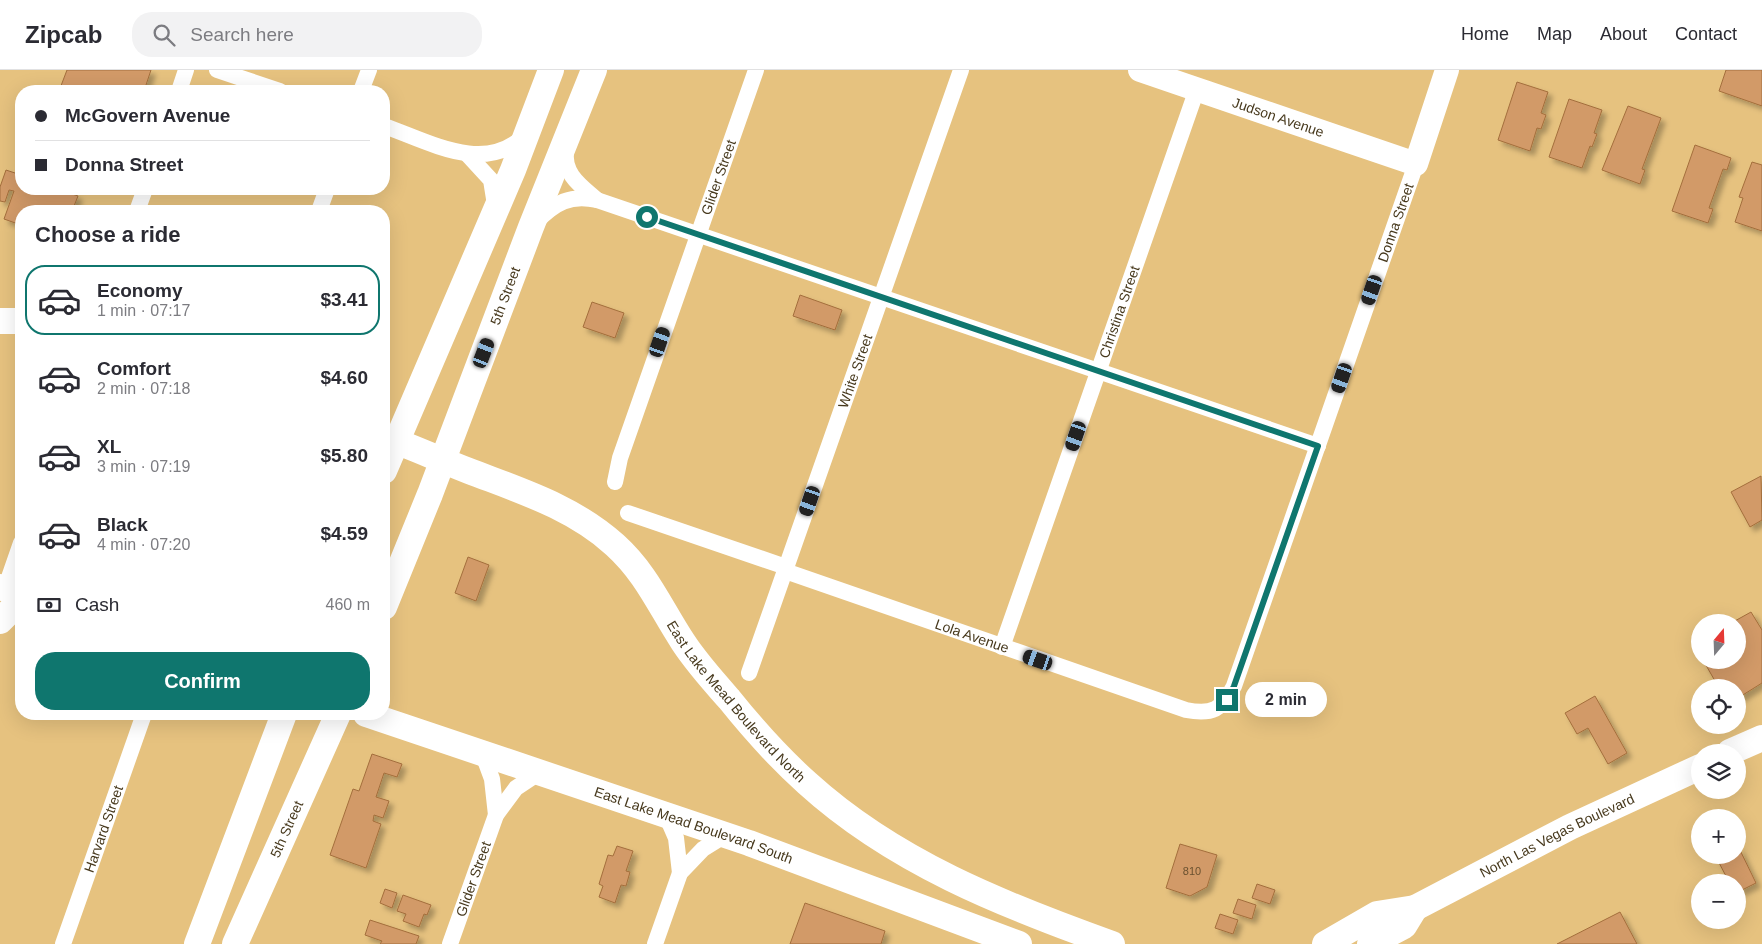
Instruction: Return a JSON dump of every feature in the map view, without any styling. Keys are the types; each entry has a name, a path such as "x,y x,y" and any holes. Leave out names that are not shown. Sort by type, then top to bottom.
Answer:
{"main road":[{"path":"390,439 495,212 551,70"},
{"name":"5th Street","path":"390,592 443,461 531,227 594,70"},
{"path":"0,321 15,321"},
{"name":"East Lake Mead Boulevard North","path":"390,439 540,498 583,520 616,546 646,578 683,642 700,666 772,750 808,784 862,829 937,873 1027,912 1112,944"},
{"path":"0,620 14,606 12,593"},
{"path":"197,944 282,720"},
{"name":"5th Street","path":"235,944 335,720"},
{"name":"East Lake Mead Boulevard South","path":"384,720 666,815 1018,944"},
{"path":"1746,745 1762,738"},
{"name":"North Las Vegas Boulevard","path":"1325,944 1377,914 1416,908 1570,827 1691,771"},
{"name":"North Las Vegas Boulevard","path":"1370,944 1404,926 1416,908"}],"street":[{"path":"181,85 186,70"},
{"path":"217,70 262,85"},
{"path":"363,85 369,70"},
{"name":"Glider Street","path":"615,482 620,458 756,70"},
{"name":"White Street","path":"749,673 960,70"},
{"name":"Judson Avenue","path":"1140,70 1416,164"},
{"name":"Donna Street","path":"1216,709 1227,700 1234,686 1448,70"},
{"name":"Christina Street","path":"1002,648 1197,89"},
{"path":"390,128 468,155 502,152 513,147 527,132"},
{"path":"566,143 565,162 570,175 597,200"},
{"path":"468,155 491,180 494,191 495,212"},
{"path":"531,227 551,208 564,200 578,197 597,200 1318,446"},
{"name":"Lola Avenue","path":"628,513 1002,648 1186,710 1203,713 1216,709"},
{"path":"12,593 15,576"},
{"name":"Harvard Street","path":"64,944 142,720"},
{"name":"Glider Street","path":"482,752 492,780 496,815"},
{"name":"Glider Street","path":"450,944 496,815 516,788 540,772"},
{"path":"666,815 676,838 680,873"},
{"path":"656,944 680,873 698,853 724,836"}],"building":[{"path":"67,70 151,70 146,85 61,85"},
{"path":"1726,70 1762,70 1762,106 1719,91"},
{"path":"1517,82 1548,92 1541,113 1546,115 1541,129 1537,128 1530,151 1498,140"},
{"path":"1569,99 1602,110 1594,133 1597,134 1592,147 1590,146 1582,168 1549,157"},
{"path":"1628,106 1661,118 1642,169 1645,170 1640,184 1602,170"},
{"path":"1695,145 1731,158 1727,170 1723,169 1709,208 1713,209 1708,223 1672,211"},
{"path":"1752,162 1762,165 1762,231 1735,222 1743,198 1739,197"},
{"path":"6,170 15,173 15,195 78,196 74,205 15,205 15,223 4,219 14,191 9,190 5,202 0,201 0,187"},
{"path":"800,295 842,310 835,330 793,316"},
{"path":"592,302 624,313 615,338 583,327"},
{"path":"1761,476 1762,520 1750,527 1731,492"},
{"path":"468,557 489,565 476,601 455,593"},
{"path":"1751,612 1762,630 1762,683 1746,693 1746,679 1714,679 1708,669 1746,669 1746,615"},
{"path":"1595,696 1627,753 1608,764 1588,728 1577,734 1565,713"},
{"path":"372,754 402,764 397,777 384,773 376,797 389,801 383,818 374,815 373,821 381,824 366,868 330,855 353,789 359,791"},
{"path":"1180,844 1217,855 1207,887 1190,896 1166,888"},
{"path":"617,846 633,851 626,871 630,872 626,886 621,885 615,903 599,897 603,886 599,884 608,855 613,856"},
{"path":"1746,862 1756,883 1746,888 1746,874 1725,874 1720,864 1746,864"},
{"path":"1257,884 1275,890 1270,904 1252,898"},
{"path":"385,889 397,893 392,908 380,903"},
{"path":"403,895 431,905 427,915 424,914 419,927 403,921 406,914 397,911"},
{"path":"1238,899 1256,905 1252,919 1233,913"},
{"path":"805,903 885,931 881,944 790,944"},
{"path":"1620,912 1637,944 1557,944"},
{"path":"1220,914 1238,920 1233,934 1215,928"},
{"path":"370,920 419,936 416,944 380,944 382,941 365,935"}],"route":[{"path":"647,217 1318,446 1234,686 1227,700"}]}
